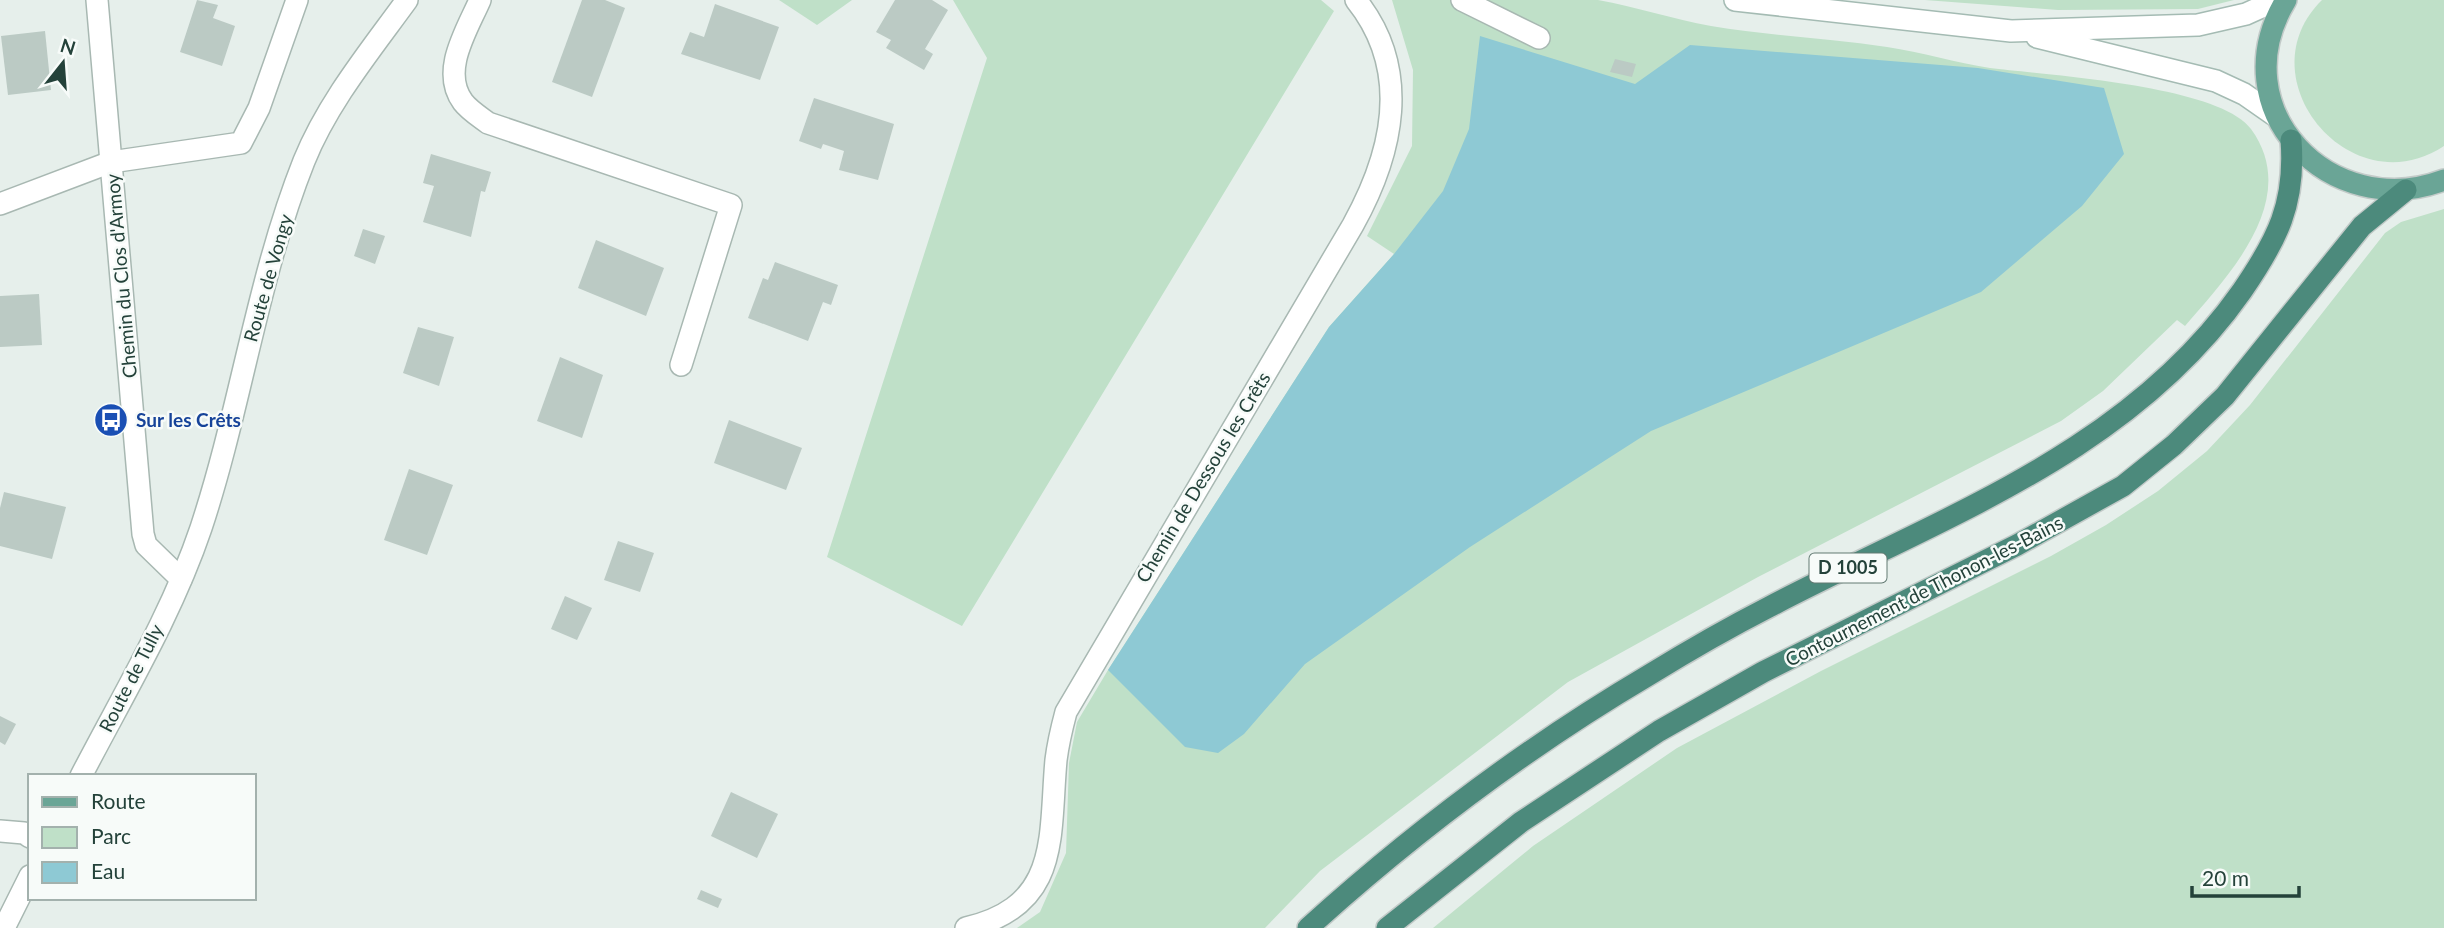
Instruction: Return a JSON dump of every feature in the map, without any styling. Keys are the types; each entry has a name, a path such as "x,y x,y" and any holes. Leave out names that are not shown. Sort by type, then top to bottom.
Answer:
{"highway":[{"name":"D 1005","path":"1308,928 1360,880 1467,796 1584,714 1768,607 2013,486 2075,450 2128,412 2190,355 2225,314 2267,254 2277,237 2289,197 2291,140"},
{"name":"Contournement de Thonon-les-Bains","path":"1387,928 1521,822 1659,731 1763,672 2027,540 2123,486 2174,445 2225,396 2362,226 2406,190"}],"main road":[{"path":"2286,0 2271,32 2267,75 2277,117 2305,156 2341,181 2384,191 2406,190 2444,180"}],"street":[{"name":"Chemin du Clos d'Armoy","path":"97,0 143,534 146,545 181,579"},
{"path":"0,204 111,162 241,143 259,108 298,0"},
{"name":"Route de Vongy","path":"181,579 201,528 267,274 305,159 353,73 407,0"},
{"path":"480,0 456,54 454,83 463,103 488,123 731,205 681,365"},
{"name":"Chemin de Dessous les Crêts","path":"966,928 996,920 1011,910 1038,881 1051,845 1056,758 1066,712 1353,225 1377,177 1389,133 1391,88 1382,42 1356,0"},
{"path":"1462,0 1539,38"},
{"path":"1735,0 2011,31 2216,81 2244,94 2277,117"},
{"path":"2011,31 2199,25 2246,14 2277,0"},
{"name":"Route de Tully","path":"82,774 181,579"},
{"path":"0,831 28,836"},
{"path":"4,928 28,880"}],"green space":[{"path":"779,0 852,0 817,25"},
{"path":"953,0 1321,0 1334,11 962,626 827,557 987,58"},
{"path":"1392,0 1598,0 1711,26 1887,47 1990,68 2088,79 2169,92 2233,114 2251,129 2265,155 2268,182 2264,209 2254,235 2239,260 2185,326 2177,320 2103,391 2061,421 1758,577 1568,682 1320,871 1265,928 1017,928 1040,912 1066,853 1069,763 1077,722 1329,327 1394,254 1367,236 1412,146 1413,70"},
{"path":"1925,0 2234,0 2198,9 2058,10"},
{"path":"2322,0 2444,0 2444,146 2409,161 2374,160 2343,147 2318,125 2301,96 2295,64 2301,31"},
{"path":"2444,209 2444,928 1433,928 1533,846 1677,748 1821,671 2051,556 2158,491 2207,451 2250,405 2385,233 2401,222"}],"water":[{"path":"1480,36 1635,84 1690,45 1978,68 2104,88 2124,154 2082,206 1981,292 1651,431 1470,547 1305,664 1244,734 1218,753 1185,747 1108,670 1329,327 1394,254 1443,191 1469,129"}],"building":[{"path":"197,0 218,5 213,18 235,26 222,66 180,52"},
{"path":"582,0 605,0 625,8 592,97 552,82"},
{"path":"895,0 932,0 948,10 925,49 933,54 924,70 886,48 891,40 876,32"},
{"path":"715,4 779,27 760,80 681,54 690,32 704,37"},
{"path":"45,31 51,90 8,95 1,36"},
{"path":"1615,59 1636,64 1632,77 1610,72"},
{"path":"814,98 894,124 878,180 839,170 844,151 823,144 821,149 799,141"},
{"path":"431,154 491,172 485,192 481,191 471,237 423,222 434,186 423,183"},
{"path":"363,229 385,236 375,264 354,256"},
{"path":"596,240 664,268 646,316 578,288"},
{"path":"775,262 838,285 831,305 823,302 808,341 748,318 763,278 768,280"},
{"path":"39,294 42,345 0,347 0,296"},
{"path":"418,327 454,337 439,386 403,373"},
{"path":"560,357 603,375 582,438 537,421"},
{"path":"729,420 802,448 786,490 714,463"},
{"path":"409,469 453,485 427,555 384,540"},
{"path":"4,492 66,507 52,559 0,546 0,508"},
{"path":"618,541 654,553 640,592 604,580"},
{"path":"565,596 592,608 577,640 551,629"},
{"path":"0,716 16,724 5,745 0,742"},
{"path":"731,792 778,814 757,858 711,836"},
{"path":"701,890 722,899 718,908 697,899"}],"place":[{"name":"Sur les Crêts","path":"111,420"}]}
